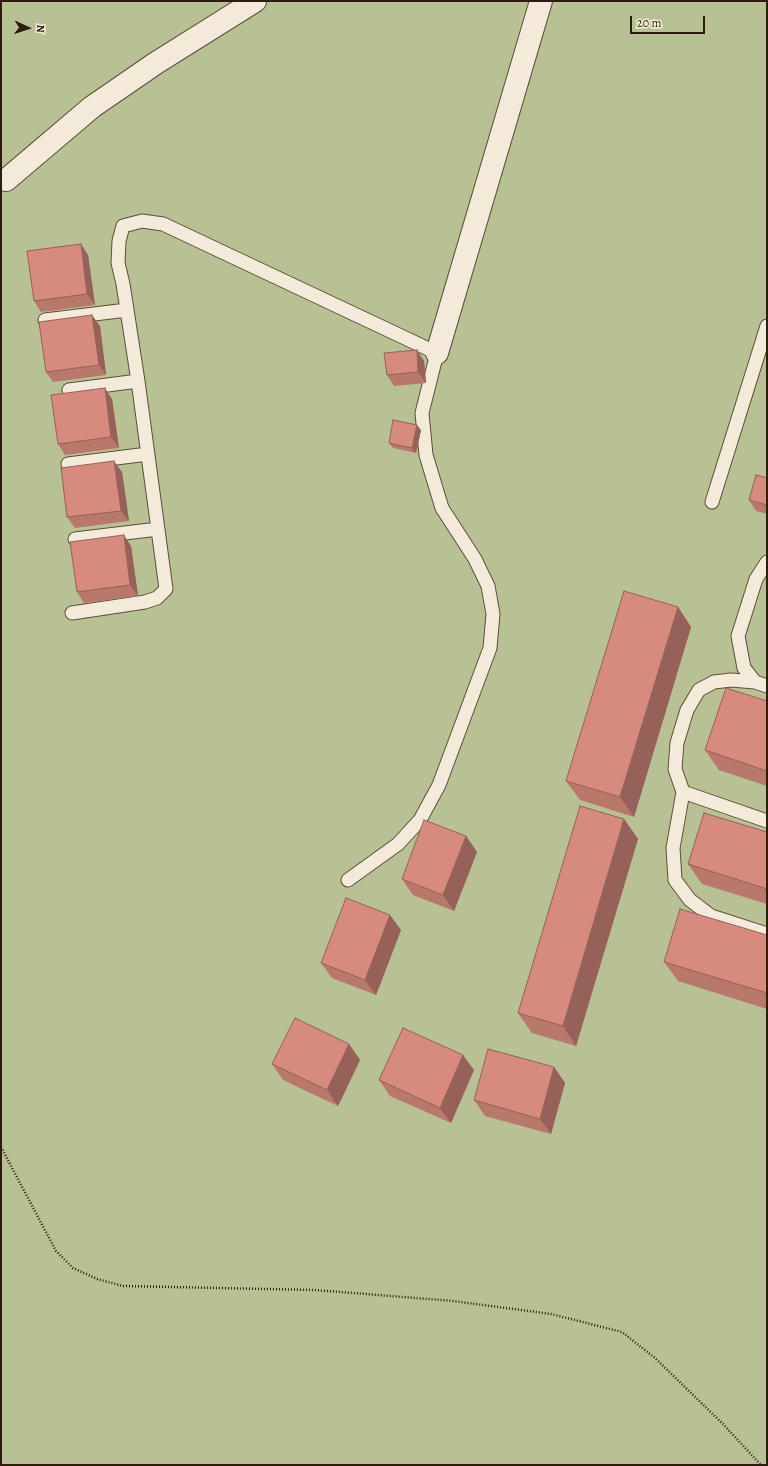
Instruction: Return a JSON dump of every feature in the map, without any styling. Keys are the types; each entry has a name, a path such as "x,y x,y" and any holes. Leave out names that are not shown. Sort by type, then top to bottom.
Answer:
{"street":[{"path":"6,180 92,107 156,63 256,1"},
{"path":"437,353 541,1"}],"lane":[{"path":"72,613 145,602 157,598 166,589 138,381 118,263 119,241 123,226 142,221 163,224 437,353 422,413 426,455 442,508 475,559 488,586 493,614 490,648 439,785 420,820 398,844 348,880"},
{"path":"45,320 127,310"},
{"path":"712,502 767,326"},
{"path":"69,390 138,381"},
{"path":"68,464 148,454"},
{"path":"75,539 158,529"},
{"path":"761,684 744,668 738,636 756,579 767,562"},
{"path":"761,684 731,680 714,682 699,690 687,710 677,743 675,768 683,792 673,848 675,880 690,900 711,916 767,934"},
{"path":"683,792 767,821"}],"path":[{"path":"1,1147 56,1251 73,1268 97,1278 123,1286 316,1290 453,1301 551,1314 622,1332 655,1358 723,1424 761,1465"}],"green space":[{"path":"1,1 767,1 767,1465 1,1465"}],"building":[{"path":"81,244 87,294 34,301 27,251"},
{"path":"92,315 99,365 46,372 39,322"},
{"path":"417,350 418,372 387,375 384,353"},
{"path":"105,388 111,437 58,444 51,395"},
{"path":"393,420 417,425 412,448 389,443"},
{"path":"114,461 121,511 67,517 61,468"},
{"path":"756,475 767,478 767,505 749,500"},
{"path":"124,535 130,585 77,592 70,542"},
{"path":"624,591 678,607 620,797 566,781"},
{"path":"726,688 767,701 767,771 705,750"},
{"path":"580,806 624,819 563,1026 518,1013"},
{"path":"704,813 767,832 767,889 688,864"},
{"path":"424,820 466,836 443,895 402,879"},
{"path":"346,898 390,915 365,980 321,963"},
{"path":"680,909 767,935 767,993 664,962"},
{"path":"295,1018 349,1044 327,1090 272,1064"},
{"path":"403,1028 463,1055 440,1108 379,1080"},
{"path":"488,1049 554,1067 540,1119 474,1100"}]}
